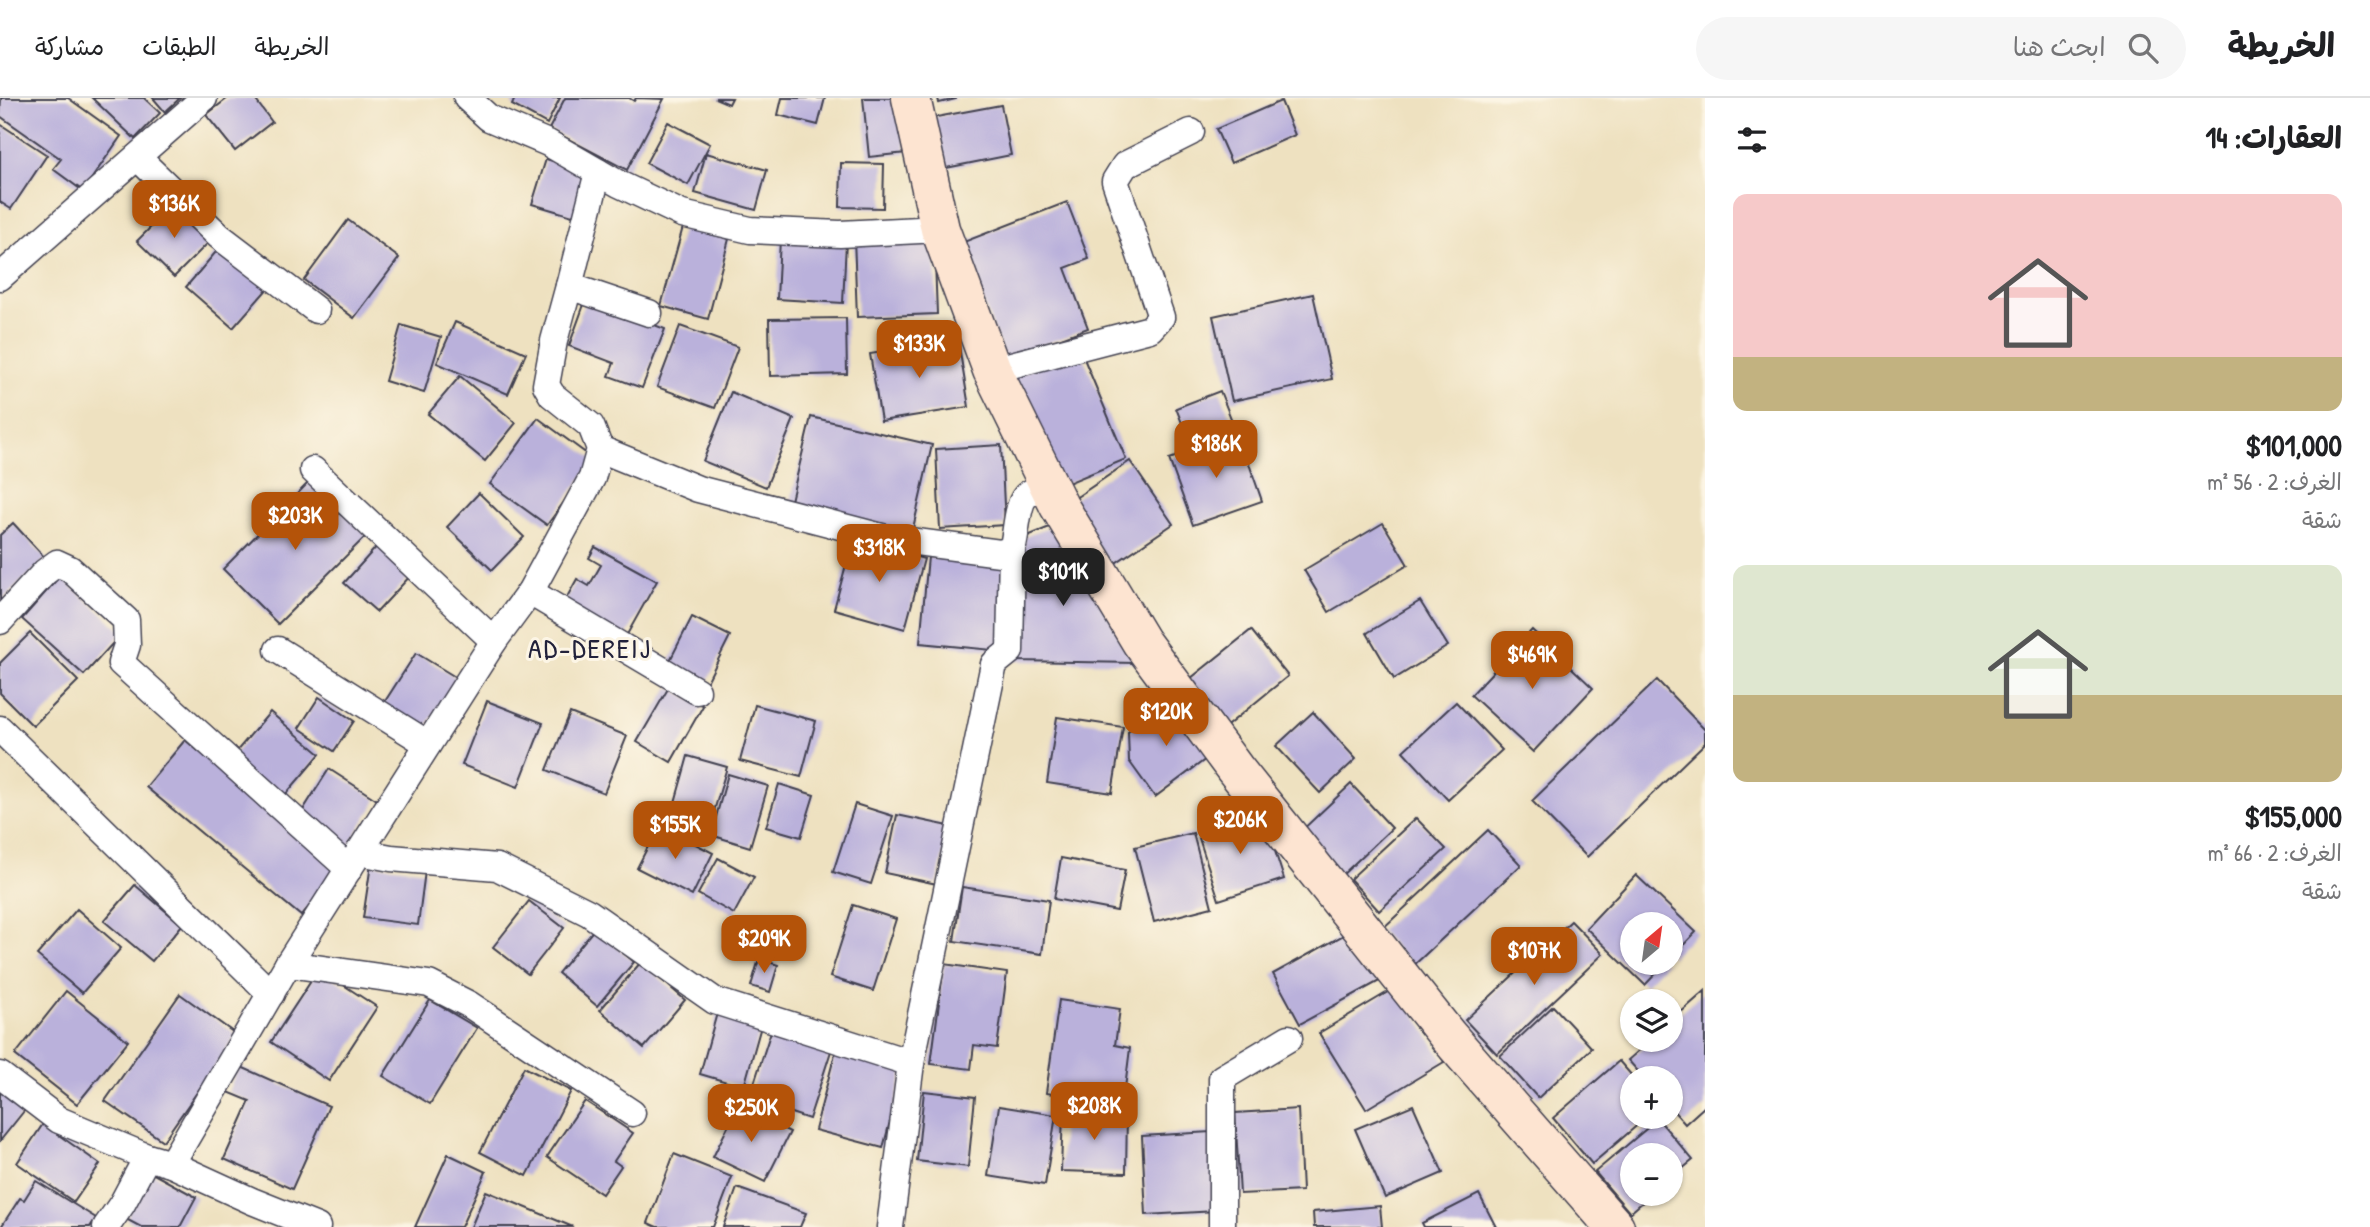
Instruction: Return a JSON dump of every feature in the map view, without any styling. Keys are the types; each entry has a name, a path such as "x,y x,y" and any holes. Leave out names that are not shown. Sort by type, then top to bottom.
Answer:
{"main road":[{"path":"911,98 940,229 992,370 1050,487 1141,642 1236,769 1448,1036 1615,1227"}],"street":[{"path":"0,277 204,98"},
{"path":"467,98 493,108 598,172 682,214 750,230 840,234 940,229"},
{"path":"992,370 1150,329 1161,317 1115,181 1125,165 1191,132"},
{"path":"137,157 219,236 316,310"},
{"path":"106,1227 159,1161 271,994 494,641 530,592 592,478 600,449 591,426 552,395 546,385 554,341 598,172"},
{"path":"569,286 649,313"},
{"path":"600,449 698,489 886,538 1000,554 1013,549"},
{"path":"313,470 494,641"},
{"path":"890,1227 911,1063 994,664 1010,651 1013,549 1020,503 1028,493 1050,487"},
{"path":"0,621 57,563 70,569 125,620 127,645 121,663 354,860 405,859 497,867 589,913 715,1001 911,1063"},
{"path":"530,592 697,691"},
{"path":"278,650 428,744"},
{"path":"0,729 271,994"},
{"path":"288,964 429,984 470,1005 632,1113"},
{"path":"1223,1227 1222,1078 1289,1038"},
{"path":"0,1075 59,1120 317,1227"}],"building":[{"path":"1,98 68,98 121,136 83,191 53,169 61,159 0,116"},
{"path":"92,98 144,98 160,113 135,139"},
{"path":"153,98 180,98 165,112"},
{"path":"228,98 254,98 272,122 235,151 206,115"},
{"path":"515,98 560,98 547,124 512,105"},
{"path":"565,98 629,98 634,101 636,98 664,99 627,170 549,129"},
{"path":"715,98 732,98 729,104"},
{"path":"782,98 825,98 818,125 778,115"},
{"path":"863,98 901,98 906,153 869,157"},
{"path":"938,98 956,98 956,99 939,103"},
{"path":"1281,101 1295,135 1231,163 1216,129"},
{"path":"1001,105 1011,155 941,169 931,118"},
{"path":"668,122 710,144 688,185 646,163"},
{"path":"0,124 47,155 11,209 0,202"},
{"path":"706,153 767,170 756,210 695,193"},
{"path":"546,159 590,172 576,217 532,204"},
{"path":"841,163 884,164 883,208 840,207"},
{"path":"1067,202 1089,259 1065,268 1088,328 1005,359 961,243"},
{"path":"175,203 211,240 174,277 137,241"},
{"path":"348,220 399,258 354,318 304,280"},
{"path":"683,227 729,239 708,319 661,306"},
{"path":"934,234 937,314 857,317 854,237"},
{"path":"780,239 846,242 843,303 777,299"},
{"path":"221,246 269,287 233,328 186,287"},
{"path":"1313,294 1332,379 1232,401 1213,316"},
{"path":"586,299 665,329 642,388 609,376 614,363 569,346"},
{"path":"846,318 847,374 770,376 769,319"},
{"path":"455,322 526,353 508,394 437,363"},
{"path":"401,325 441,337 424,393 385,381"},
{"path":"680,326 738,347 715,408 657,387"},
{"path":"958,340 969,407 881,421 870,354"},
{"path":"1080,349 1126,459 1056,488 1010,378"},
{"path":"460,376 516,423 485,461 428,414"},
{"path":"1220,391 1234,426 1190,443 1176,408"},
{"path":"731,392 794,419 766,487 703,461"},
{"path":"811,417 932,445 911,537 789,509"},
{"path":"538,418 595,460 547,525 490,484"},
{"path":"1239,435 1262,501 1193,525 1169,459"},
{"path":"1001,445 1005,525 940,529 936,449"},
{"path":"1130,461 1173,524 1111,566 1068,503"},
{"path":"311,480 367,535 278,624 223,569"},
{"path":"479,493 524,537 492,570 447,527"},
{"path":"13,523 46,559 0,602 0,535"},
{"path":"1383,523 1408,565 1329,612 1304,570"},
{"path":"1057,524 1137,663 1015,661 1025,537"},
{"path":"853,539 924,559 905,629 834,609"},
{"path":"379,544 412,574 377,612 344,583"},
{"path":"595,547 657,581 624,640 562,606 577,579 589,586 601,565 589,558"},
{"path":"928,557 1011,565 1003,651 920,643"},
{"path":"60,576 123,632 84,675 22,619"},
{"path":"1420,601 1448,646 1394,679 1367,633"},
{"path":"692,617 730,636 704,688 665,670"},
{"path":"1251,630 1288,676 1223,729 1185,683"},
{"path":"1532,630 1593,688 1533,752 1471,695"},
{"path":"30,633 78,681 33,726 0,693 0,663"},
{"path":"416,653 457,678 423,732 382,706"},
{"path":"1657,680 1705,730 1705,743 1587,857 1532,801"},
{"path":"669,687 703,706 671,762 637,742"},
{"path":"319,697 354,721 334,751 299,728"},
{"path":"1171,699 1214,753 1155,797 1129,761 1128,732"},
{"path":"487,701 543,723 518,787 462,765"},
{"path":"1456,702 1502,750 1448,800 1403,751"},
{"path":"755,705 816,721 801,777 740,761"},
{"path":"270,712 320,754 280,801 230,759"},
{"path":"1313,712 1356,759 1320,793 1276,746"},
{"path":"570,713 627,736 604,793 547,770"},
{"path":"1057,717 1123,727 1112,793 1047,783"},
{"path":"185,740 341,869 301,916 146,787"},
{"path":"688,756 727,767 707,835 669,824"},
{"path":"329,769 377,800 346,849 298,818"},
{"path":"728,774 768,786 750,847 711,835"},
{"path":"779,784 814,795 801,837 766,827"},
{"path":"1351,784 1392,828 1339,878 1298,834"},
{"path":"855,804 893,816 871,884 833,872"},
{"path":"1262,811 1284,879 1219,900 1197,832"},
{"path":"897,815 949,826 937,884 885,873"},
{"path":"1416,818 1446,849 1379,911 1350,879"},
{"path":"659,825 713,853 692,896 637,868"},
{"path":"1488,830 1521,865 1413,966 1380,931"},
{"path":"1193,833 1212,907 1154,922 1135,847"},
{"path":"718,858 754,877 734,914 698,894"},
{"path":"1061,858 1125,870 1117,911 1054,899"},
{"path":"371,864 425,871 418,925 363,918"},
{"path":"1636,875 1675,912 1620,912 1620,961 1586,928"},
{"path":"135,885 182,925 152,961 104,921"},
{"path":"962,887 1049,900 1042,954 954,941"},
{"path":"529,901 564,928 528,974 493,947"},
{"path":"853,905 896,919 873,991 830,977"},
{"path":"77,909 121,948 82,993 37,955"},
{"path":"1571,921 1603,954 1497,1054 1465,1020"},
{"path":"1684,921 1696,932 1684,944"},
{"path":"1358,927 1385,978 1300,1024 1273,974"},
{"path":"595,928 634,962 597,1006 558,973"},
{"path":"759,959 778,965 770,992 751,986"},
{"path":"641,962 685,1000 644,1048 600,1010"},
{"path":"944,964 1007,973 997,1048 974,1045 971,1069 931,1064"},
{"path":"319,969 377,1007 329,1081 271,1042"},
{"path":"1635,975 1655,975 1645,985"},
{"path":"1398,986 1444,1062 1366,1109 1319,1033"},
{"path":"66,991 128,1041 77,1104 15,1055"},
{"path":"1705,991 1705,1106 1685,1124 1683,1066 1633,1066 1628,1060 1637,1052 1683,1052 1683,1010"},
{"path":"180,994 237,1035 163,1141 105,1101"},
{"path":"430,1000 477,1028 430,1104 383,1076"},
{"path":"1059,1000 1120,1009 1115,1045 1130,1048 1123,1104 1046,1093"},
{"path":"1553,1006 1592,1048 1538,1098 1500,1056"},
{"path":"717,1013 761,1026 744,1087 700,1074"},
{"path":"772,1028 832,1048 809,1119 749,1099"},
{"path":"837,1046 905,1064 883,1148 815,1130"},
{"path":"1619,1061 1623,1066 1620,1066 1620,1129 1633,1129 1592,1164 1553,1118"},
{"path":"239,1066 329,1106 292,1189 224,1159 250,1101 228,1092"},
{"path":"524,1067 571,1091 527,1176 480,1152"},
{"path":"0,1085 28,1106 0,1141"},
{"path":"924,1091 975,1097 968,1167 917,1161"},
{"path":"585,1101 633,1133 614,1161 621,1166 602,1194 547,1157"},
{"path":"1413,1105 1443,1173 1385,1198 1355,1129"},
{"path":"738,1106 790,1132 765,1182 713,1157"},
{"path":"999,1106 1056,1115 1045,1185 988,1176"},
{"path":"1298,1109 1302,1191 1240,1194 1235,1113"},
{"path":"1063,1111 1127,1113 1126,1173 1061,1171"},
{"path":"43,1124 100,1164 74,1202 17,1163"},
{"path":"1646,1129 1667,1129 1678,1143 1629,1143"},
{"path":"1211,1132 1216,1211 1146,1215 1142,1136"},
{"path":"1683,1148 1693,1160 1683,1168"},
{"path":"1620,1151 1620,1201 1595,1172"},
{"path":"448,1154 486,1172 461,1227 415,1227"},
{"path":"674,1154 732,1177 713,1227 657,1227 648,1223"},
{"path":"150,1172 196,1197 180,1227 141,1227 126,1219"},
{"path":"36,1181 96,1218 90,1227 1,1227 20,1198 24,1200"},
{"path":"737,1188 806,1213 800,1227 723,1227"},
{"path":"486,1191 573,1227 471,1227"},
{"path":"1479,1194 1496,1227 1424,1227 1422,1223"},
{"path":"1380,1206 1382,1227 1314,1227 1313,1212"},
{"path":"1624,1206 1638,1206 1630,1213"}],"district":[{"name":"AD-DEREIJ","path":"590,648"}]}
